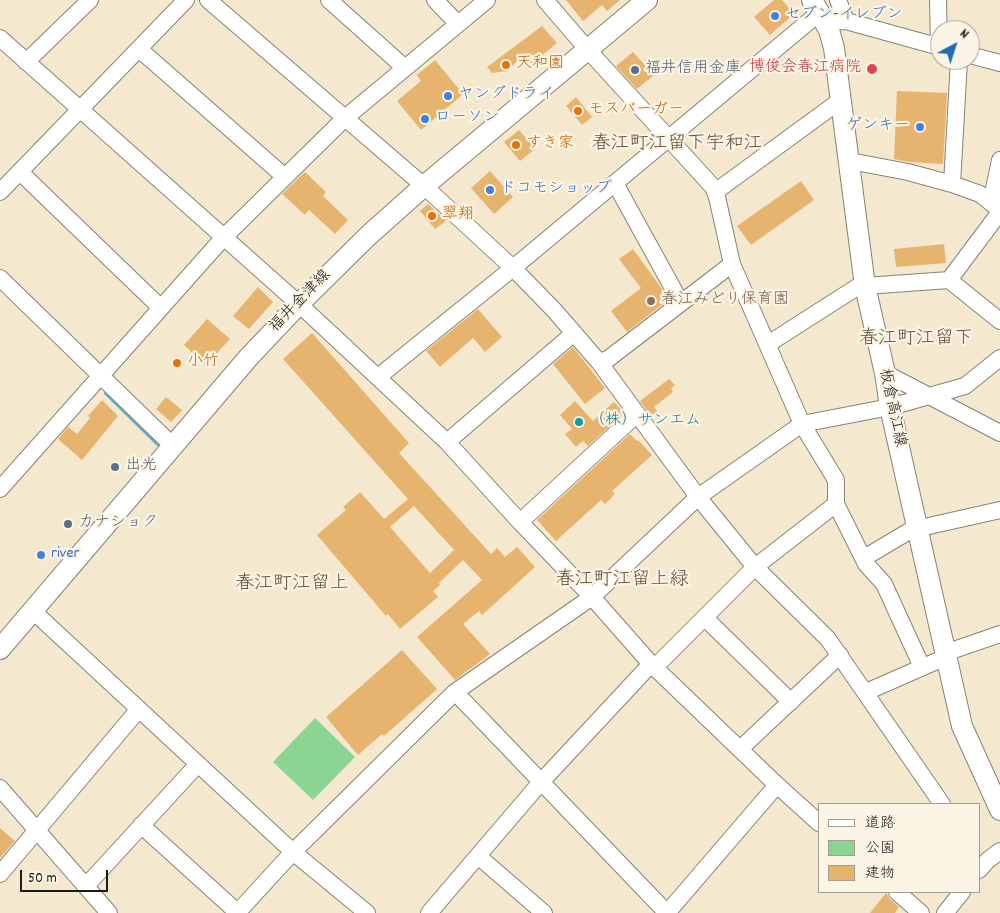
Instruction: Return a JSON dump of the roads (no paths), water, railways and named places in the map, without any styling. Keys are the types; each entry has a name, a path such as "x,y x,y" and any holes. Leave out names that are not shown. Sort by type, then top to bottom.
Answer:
{"main road":[{"name":"福井金津線","path":"0,649 248,358 299,304 369,235 424,186 647,0"},
{"name":"板倉高江線","path":"818,11 829,30 834,48 865,284 890,407 962,726 1000,810"}],"street":[{"path":"26,62 90,0"},
{"path":"0,192 186,0"},
{"path":"208,0 424,186 513,268 574,333 599,362 698,497 755,567 828,639 941,803"},
{"path":"329,0 405,68"},
{"path":"435,0 458,24"},
{"path":"0,489 224,237 345,118 487,0"},
{"path":"545,0 713,187 732,264 802,424 836,480 836,504 864,558 884,584 922,667"},
{"path":"838,0 846,22"},
{"path":"938,0 938,20"},
{"path":"378,377 513,268 818,11 846,22 930,45"},
{"path":"3,46 26,62 224,237 447,442 592,597 652,666 777,785 818,821"},
{"path":"139,48 285,177"},
{"path":"980,58 1000,64"},
{"path":"952,184 958,70"},
{"path":"715,192 842,100"},
{"path":"949,280 997,208 1000,160"},
{"path":"850,161 908,172 952,184 980,194 997,208"},
{"path":"20,172 161,308"},
{"path":"614,183 681,303"},
{"path":"599,362 608,359 732,264"},
{"path":"0,278 173,446"},
{"path":"768,344 865,284 949,280 1000,322"},
{"path":"447,442 574,333"},
{"path":"141,825 237,913 293,852 455,692 592,597 698,497 802,424 890,407 965,386 1000,358"},
{"path":"884,373 1000,433"},
{"path":"520,522 637,414"},
{"path":"429,913 541,782 652,666 755,567 836,504"},
{"path":"864,558 911,530 1000,510"},
{"path":"33,611 293,852 367,913"},
{"path":"704,618 791,702"},
{"path":"866,692 946,655 1000,634"},
{"path":"740,749 840,655"},
{"path":"455,692 667,913 777,785"},
{"path":"0,874 139,709"},
{"path":"86,886 198,764"},
{"path":"0,788 109,913"},
{"path":"980,864 1000,851"},
{"path":"478,856 544,913"},
{"path":"898,893 921,913"},
{"path":"945,913 961,893"}],"waterway":[{"path":"106,393 158,444"}],"place":[{"name":"セブン-イレブン","path":"775,16"},
{"name":"天和園","path":"506,65"},
{"name":"博俊会春江病院","path":"872,69"},
{"name":"福井信用金庫","path":"635,70"},
{"name":"ヤングドライ","path":"448,96"},
{"name":"モスバーガー","path":"578,111"},
{"name":"ローソン","path":"425,119"},
{"name":"ゲンキー","path":"920,127"},
{"name":"すき家","path":"516,145"},
{"name":"ドコモショップ","path":"490,190"},
{"name":"翠翔","path":"432,216"},
{"name":"春江みどり保育園","path":"651,301"},
{"name":"小竹","path":"177,363"},
{"name":"（株）サンエム","path":"579,422"},
{"name":"出光","path":"115,467"},
{"name":"カナショク","path":"68,524"},
{"name":"river","path":"41,555"}],"district":[{"name":"春江町江留下宇和江","path":"677,145"},
{"name":"春江町江留下","path":"916,340"},
{"name":"春江町江留上緑","path":"622,581"},
{"name":"春江町江留上","path":"292,585"}]}
